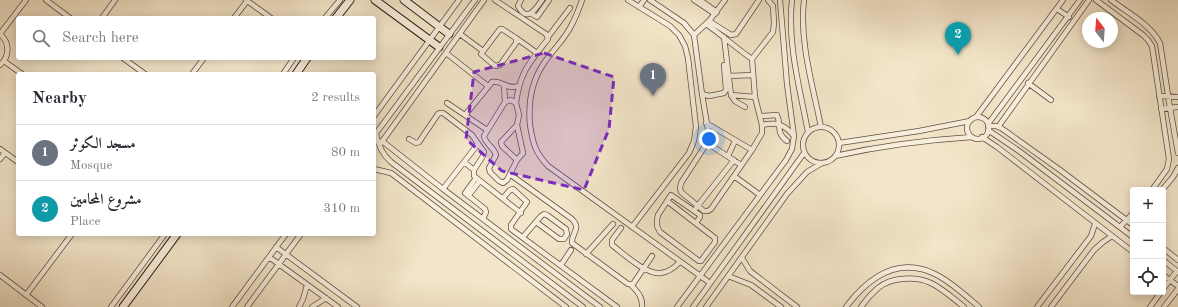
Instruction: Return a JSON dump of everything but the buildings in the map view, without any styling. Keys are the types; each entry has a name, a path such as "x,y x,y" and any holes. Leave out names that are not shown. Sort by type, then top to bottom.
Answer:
{"street":[{"path":"0,65 8,53 7,45 0,34 26,0"},
{"path":"46,0 67,16"},
{"path":"103,16 115,0"},
{"path":"235,16 247,0 268,16"},
{"path":"327,16 340,0"},
{"path":"338,16 350,0"},
{"path":"375,0 439,48"},
{"path":"404,0 450,34"},
{"path":"376,113 459,0"},
{"path":"376,134 475,0"},
{"path":"379,146 484,0"},
{"path":"495,0 501,2 546,34 548,37"},
{"path":"521,0 518,6 519,9 527,14 532,14 537,17 549,0"},
{"path":"532,14 542,0"},
{"path":"582,0 570,29 534,80 529,114 532,142 538,155 548,166 710,283"},
{"path":"628,0 670,26 685,46 688,58 696,128 694,141 689,153 632,227"},
{"path":"639,7 644,0"},
{"path":"650,0 684,23 694,35 708,130 706,143 681,183 680,188 681,192 704,211 711,209 762,133 762,126 755,96 752,59 773,32 773,6 768,0"},
{"path":"694,0 716,13"},
{"path":"700,0 716,13"},
{"path":"694,35 716,13 725,0"},
{"path":"708,22 731,35 736,34 760,0"},
{"path":"677,307 786,160 792,149 794,136 784,53 780,0"},
{"path":"792,0 790,20 792,41 808,132"},
{"path":"804,0 802,20 804,40 821,127"},
{"path":"839,143 919,131 970,121 976,117 1063,0"},
{"path":"835,156 871,148 940,139 982,137 987,133 988,127 1080,0"},
{"path":"998,127 1089,0"},
{"path":"1096,0 1148,40 1154,54 1169,164 1165,173 1154,187"},
{"path":"1111,0 1156,34 1160,43 1178,153"},
{"path":"517,125 503,140 502,146 496,152 496,157 489,168 490,172 500,181 506,182 511,175 517,160 523,152 517,125 519,115 516,103 518,86 522,75 570,8"},
{"path":"1057,8 1074,20"},
{"path":"708,22 732,45 752,59"},
{"path":"516,38 516,43 500,66 495,66 481,54 500,29 516,38 537,53"},
{"path":"460,34 483,50"},
{"path":"724,36 731,96 735,101 745,107"},
{"path":"446,53 488,86"},
{"path":"126,60 142,72"},
{"path":"194,72 202,60"},
{"path":"284,72 293,60"},
{"path":"297,72 306,60"},
{"path":"4,61 19,72"},
{"path":"702,94 709,96 724,93 726,90 724,65"},
{"path":"729,76 753,75"},
{"path":"465,115 488,86 494,82 511,88 518,86"},
{"path":"1028,84 1051,100"},
{"path":"496,152 484,138 484,134 505,102 504,85"},
{"path":"731,96 755,96"},
{"path":"1159,96 1178,98"},
{"path":"505,102 511,100 516,103"},
{"path":"447,103 487,130"},
{"path":"1161,109 1178,107"},
{"path":"409,139 416,143 419,142 438,114 442,113 470,134 484,154 473,174 478,180 521,212"},
{"path":"760,116 777,115 779,124 778,128 780,133 787,141"},
{"path":"976,117 983,118 988,127 1128,233 1130,230"},
{"path":"970,121 968,124 968,131 972,137"},
{"path":"706,123 752,150"},
{"path":"762,126 779,124 787,127 794,136"},
{"path":"706,307 796,182 807,172 822,163 831,160 835,156 839,143 837,138 831,130 821,127 812,129 808,132 803,142 804,153 811,161 822,163"},
{"path":"988,127 998,127 1054,166 1130,223"},
{"path":"982,137 1130,250"},
{"path":"376,138 386,157 396,166 583,307"},
{"path":"382,141 443,189 600,307"},
{"path":"728,156 736,141"},
{"path":"706,143 741,165"},
{"path":"443,189 478,144"},
{"path":"502,146 517,160"},
{"path":"0,149 16,161"},
{"path":"0,159 5,153"},
{"path":"693,307 804,153"},
{"path":"694,211 734,160"},
{"path":"464,162 474,170"},
{"path":"391,173 396,166"},
{"path":"376,169 391,173 566,307"},
{"path":"1164,187 1178,170"},
{"path":"511,175 576,223 577,228 572,238 572,243 630,285 639,294 642,307"},
{"path":"734,176 760,195"},
{"path":"478,180 465,193 485,209 486,212 483,219"},
{"path":"502,198 510,190 514,190 528,202 510,228 617,307"},
{"path":"667,202 716,238 711,248 701,261 660,232 657,220 658,214 672,195 700,215 700,218 696,223"},
{"path":"523,237 541,216 544,214 548,215 566,229 568,234 564,239 559,239 536,222"},
{"path":"1120,227 1130,216"},
{"path":"586,254 613,224"},
{"path":"1037,307 1092,236 1095,224"},
{"path":"621,228 612,240 612,245 644,269 651,272 661,273 672,269 680,262"},
{"path":"26,295 70,236"},
{"path":"111,307 164,236"},
{"path":"123,307 176,236"},
{"path":"232,307 285,236"},
{"path":"247,307 300,236"},
{"path":"1051,307 1094,250 1112,236"},
{"path":"276,248 357,307"},
{"path":"561,265 571,250"},
{"path":"1166,250 1178,260"},
{"path":"630,285 633,284 652,256"},
{"path":"269,257 338,307"},
{"path":"742,258 746,268 797,307"},
{"path":"1166,262 1177,271 1166,284"},
{"path":"846,307 862,289 880,275 905,266 919,268 936,274 979,307"},
{"path":"0,275 42,307"},
{"path":"728,276 750,285 781,307"},
{"path":"861,307 879,287 894,280 907,278 918,279 931,283 964,307"},
{"path":"1164,307 1178,288 1166,278"},
{"path":"299,307 307,285"},
{"path":"1150,307 1159,295"},
{"path":"312,307 326,298"}],"highlighted area":[{"path":"544,53 614,77 609,129 584,190 502,171 466,139 474,72"}],"place":[{"name":"مشروع المحامين","path":"958,55"},
{"name":"مسجد الكوثر","path":"653,96"}]}
